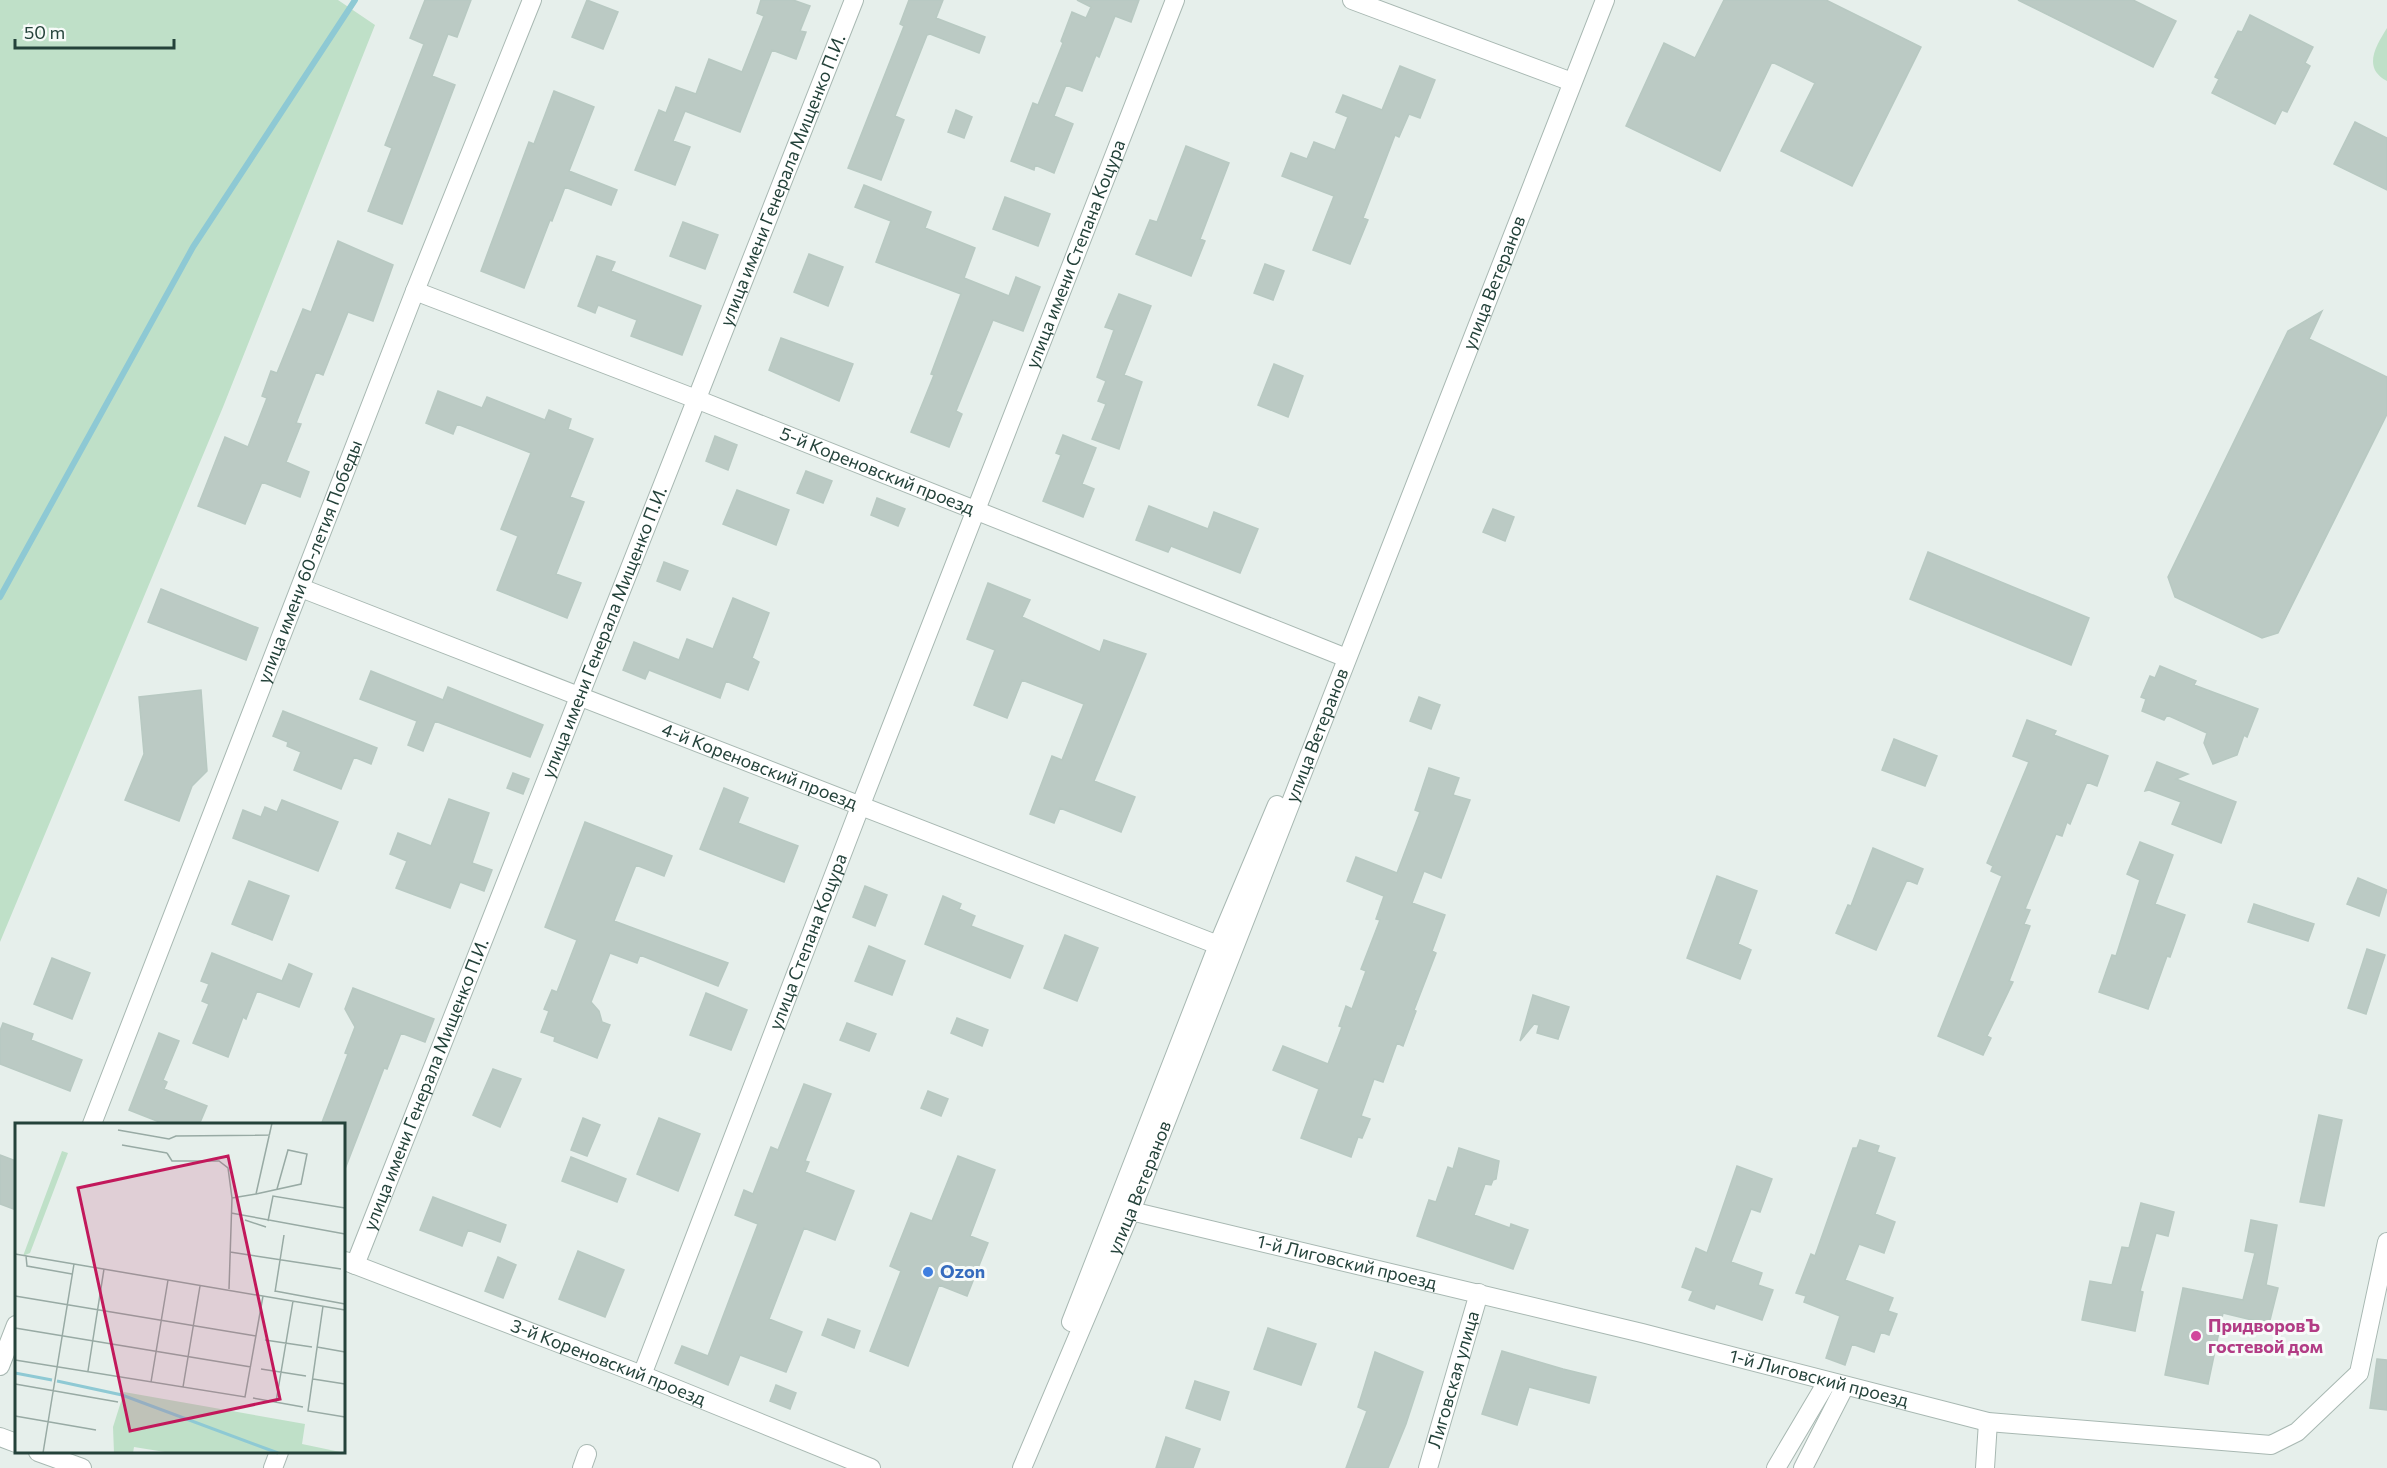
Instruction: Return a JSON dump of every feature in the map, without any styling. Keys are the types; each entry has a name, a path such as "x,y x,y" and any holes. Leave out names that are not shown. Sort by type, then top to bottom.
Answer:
{"street":[{"name":"улица имени 60-летия Победы","path":"93,1123 415,291 532,0"},
{"name":"улица имени Генерала Мищенко П.И.","path":"349,1263 580,697 854,0"},
{"name":"улица имени Степана Коцура","path":"977,510 1175,0"},
{"path":"1352,0 1569,81"},
{"name":"улица Ветеранов","path":"1022,1468 1131,1211 1569,81 1596,0"},
{"name":"улица Ветеранов","path":"1014,1468 1218,945 1339,655 1569,81 1605,0"},
{"name":"5-й Кореновский проезд","path":"415,291 696,399 1339,655"},
{"name":"улица Степана Коцура","path":"642,1375 860,807 977,510"},
{"name":"4-й Кореновский проезд","path":"301,588 1218,945"},
{"name":"1-й Лиговский проезд","path":"1131,1211 1642,1333 1988,1422 2271,1445 2297,1432 2359,1373 2387,1242"},
{"name":"3-й Кореновский проезд","path":"349,1263 642,1375 871,1468"},
{"name":"Лиговская улица","path":"1428,1468 1479,1293"},
{"path":"0,1366 15,1328"},
{"path":"1776,1468 1827,1382"},
{"path":"1803,1468 1845,1386"},
{"path":"1985,1468 1988,1422"},
{"path":"0,1437 15,1443"},
{"path":"41,1453 82,1468"},
{"path":"273,1468 279,1453"}],"green space":[{"path":"0,0 338,0 375,25 223,407 0,942"},
{"path":"2387,28 2387,81 2379,76 2373,63 2376,49"}],"building":[{"path":"425,0 471,0 457,37 448,34 432,76 455,85 402,224 368,211 392,148 385,145 424,44 410,38"},
{"path":"587,0 618,12 603,49 572,37"},
{"path":"761,0 793,0 810,6 800,31 806,32 796,59 772,50 740,132 685,111 673,141 690,147 675,185 635,170 659,110 666,113 676,87 696,94 709,59 742,72 764,16 757,13"},
{"path":"909,0 943,0 936,18 985,37 979,53 930,34 927,35 895,116 904,120 881,180 848,168 904,26 900,24"},
{"path":"1077,0 1139,0 1131,22 1115,16 1099,57 1096,55 1082,91 1066,85 1054,116 1073,124 1054,173 1035,165 1034,170 1011,161 1033,103 1038,105 1063,43 1061,41 1072,12 1086,18 1091,7"},
{"path":"1724,0 1826,0 1921,47 1852,186 1781,151 1815,83 1772,62 1720,171 1626,126 1664,43 1695,58"},
{"path":"2018,0 2133,0 2176,21 2153,67"},
{"path":"2250,15 2313,47 2305,63 2310,66 2287,112 2282,110 2275,124 2212,93 2219,79 2215,77 2238,31 2242,32"},
{"path":"1400,66 1435,80 1420,118 1409,114 1399,137 1395,135 1363,218 1368,220 1350,264 1313,250 1334,196 1282,176 1291,153 1307,159 1314,142 1335,150 1348,117 1336,112 1343,95 1382,110"},
{"path":"554,91 594,107 569,171 617,190 611,205 565,187 524,288 481,271 529,142 534,144"},
{"path":"956,110 972,117 964,138 948,132"},
{"path":"2355,122 2387,138 2387,190 2334,164"},
{"path":"1186,146 1229,163 1200,239 1205,241 1191,276 1136,254 1150,220 1157,222"},
{"path":"864,185 931,212 925,228 975,248 964,278 1009,296 1016,277 1040,287 1023,331 993,320 956,411 962,414 949,447 911,432 934,375 931,374 961,294 876,262 891,221 855,207"},
{"path":"1005,197 1050,214 1038,246 993,229"},
{"path":"683,222 718,235 705,269 670,256"},
{"path":"338,241 393,265 373,321 348,312 323,375 316,372 296,423 301,424 286,462 309,472 300,497 262,482 245,524 198,506 225,437 248,447 267,398 262,396 271,371 277,373 303,309 311,312"},
{"path":"809,254 843,267 828,306 794,292"},
{"path":"597,256 615,262 611,271 701,306 682,355 631,336 637,320 598,305 595,313 578,306"},
{"path":"1265,264 1284,271 1273,300 1254,293"},
{"path":"1119,294 1151,306 1124,375 1142,382 1119,449 1092,439 1106,404 1098,401 1106,381 1097,377 1114,330 1105,327"},
{"path":"2322,311 2309,339 2387,377 2387,414 2278,633 2262,638 2175,597 2168,577 2288,331"},
{"path":"781,338 853,364 839,401 769,370"},
{"path":"1274,364 1303,376 1288,417 1258,405"},
{"path":"438,391 482,408 487,397 545,420 549,410 571,419 568,429 593,439 570,497 584,502 556,574 581,583 567,618 497,590 518,536 501,529 531,453 457,424 453,434 426,423"},
{"path":"1063,435 1096,448 1082,484 1094,489 1083,517 1043,501 1061,455 1056,453"},
{"path":"715,436 737,445 728,470 706,461"},
{"path":"806,471 832,481 823,503 797,493"},
{"path":"737,490 789,510 776,545 723,524"},
{"path":"877,498 905,509 898,526 871,515"},
{"path":"1149,506 1208,529 1214,512 1258,529 1240,573 1171,546 1168,552 1136,540"},
{"path":"1493,509 1514,517 1505,541 1483,532"},
{"path":"1928,552 2089,618 2071,665 1910,599"},
{"path":"664,562 688,571 680,590 657,581"},
{"path":"988,583 1030,600 1022,617 1100,652 1104,640 1146,654 1094,781 1135,797 1121,832 1060,808 1054,823 1030,814 1052,756 1062,760 1084,704 1022,680 1007,718 974,705 995,650 967,639"},
{"path":"161,589 258,628 246,660 148,622"},
{"path":"733,598 769,613 752,658 759,662 748,690 726,681 720,698 649,670 645,679 623,670 634,642 679,660 687,639 713,649"},
{"path":"2160,666 2196,681 2194,685 2258,709 2247,737 2244,735 2237,755 2213,764 2204,743 2207,733 2167,715 2164,720 2142,711 2146,699 2141,697 2150,676 2155,678"},
{"path":"371,671 443,700 448,687 543,725 530,757 435,721 423,751 408,745 417,721 360,699"},
{"path":"201,690 207,771 192,786 179,821 125,800 144,754 139,697"},
{"path":"1419,697 1440,705 1431,729 1410,721"},
{"path":"283,711 377,748 371,764 354,757 341,789 294,770 301,752 287,746 288,742 273,736"},
{"path":"2027,720 2056,731 2054,735 2108,756 2097,786 2087,782 2070,824 2067,822 2062,836 2056,834 2025,909 2030,910 2024,924 2030,926 2009,981 2013,982 1987,1036 1991,1038 1983,1055 1938,1036 2002,876 1991,871 1993,866 1987,863 2029,762 2013,756"},
{"path":"1894,739 1937,756 1925,786 1882,770"},
{"path":"2157,762 2188,774 2176,779 2236,802 2221,843 2172,824 2181,802 2149,790 2145,791"},
{"path":"1429,768 1459,778 1453,795 1470,800 1441,878 1424,871 1412,903 1445,915 1432,951 1436,953 1403,1046 1397,1043 1383,1082 1374,1079 1361,1116 1370,1119 1362,1138 1358,1137 1351,1157 1301,1138 1319,1089 1273,1070 1283,1046 1328,1064 1342,1027 1339,1026 1346,1006 1352,1009 1366,971 1361,969 1380,920 1376,919 1384,896 1347,881 1356,857 1397,873 1420,812 1415,810"},
{"path":"513,773 529,779 523,794 507,788"},
{"path":"724,788 748,798 738,823 798,846 784,882 700,849"},
{"path":"449,799 489,813 472,863 492,870 484,891 460,882 450,908 396,888 407,861 390,854 398,833 431,846"},
{"path":"282,800 338,822 318,871 233,838 243,810 261,817 265,807 277,812"},
{"path":"585,822 672,856 664,876 636,865 614,921 728,963 718,986 640,955 637,963 610,953 591,1002 599,1011 602,1022 610,1025 597,1058 554,1041 555,1037 541,1032 549,1011 544,1009 552,990 557,992 577,940 545,927"},
{"path":"2140,842 2173,855 2155,904 2185,915 2148,1009 2099,992 2112,955 2116,956 2140,880 2127,874"},
{"path":"1873,848 1923,869 1917,884 1907,880 1876,950 1836,933 1848,905 1851,906"},
{"path":"1717,876 1757,891 1738,944 1751,950 1740,979 1687,958"},
{"path":"2358,878 2387,890 2379,916 2347,904"},
{"path":"249,881 289,896 272,940 232,924"},
{"path":"865,886 887,895 875,926 853,917"},
{"path":"943,896 961,904 959,909 975,916 971,926 1023,946 1010,978 925,944"},
{"path":"2254,904 2314,924 2308,941 2248,922"},
{"path":"1065,935 1098,948 1077,1001 1044,988"},
{"path":"869,946 905,961 892,995 855,981"},
{"path":"2367,949 2385,955 2366,1014 2348,1008"},
{"path":"212,953 282,981 289,964 312,974 299,1007 257,991 246,1019 243,1017 228,1057 193,1043 209,1004 202,1001 209,984 201,981"},
{"path":"52,958 90,973 72,1019 34,1004"},
{"path":"353,988 434,1019 425,1042 401,1033 387,1069 384,1068 345,1169 345,1123 322,1123 348,1054 345,1053 355,1027 345,1009"},
{"path":"706,993 747,1010 731,1050 690,1035"},
{"path":"1533,995 1569,1007 1558,1039 1537,1033 1539,1025 1534,1024 1520,1041"},
{"path":"957,1018 988,1030 982,1046 951,1033"},
{"path":"3,1023 33,1034 31,1040 82,1060 70,1091 0,1064 0,1031"},
{"path":"847,1023 876,1034 869,1051 840,1040"},
{"path":"159,1033 179,1041 163,1080 167,1082 164,1089 207,1106 200,1123 162,1123 129,1110"},
{"path":"493,1069 521,1079 500,1127 473,1115"},
{"path":"804,1084 831,1094 805,1161 809,1162 805,1172 854,1191 835,1240 804,1228 769,1319 802,1332 786,1372 740,1355 728,1385 675,1363 682,1346 708,1356 758,1224 735,1215 744,1190 753,1194 771,1147 778,1150"},
{"path":"928,1091 948,1099 941,1116 921,1108"},
{"path":"2319,1115 2342,1120 2324,1206 2300,1202"},
{"path":"583,1118 600,1125 587,1156 571,1150"},
{"path":"659,1118 700,1134 678,1191 637,1174"},
{"path":"1860,1140 1879,1146 1877,1152 1895,1158 1875,1214 1895,1222 1884,1253 1859,1244 1845,1280 1893,1298 1888,1311 1897,1314 1889,1335 1881,1332 1874,1352 1852,1344 1845,1365 1826,1358 1840,1316 1804,1302 1806,1296 1796,1293 1811,1254 1815,1256 1853,1148 1857,1148"},
{"path":"1459,1148 1499,1161 1496,1179 1491,1185 1485,1184 1474,1215 1510,1228 1511,1224 1528,1230 1513,1269 1417,1236 1429,1200 1436,1202 1448,1167 1453,1169"},
{"path":"0,1155 15,1161 15,1210 0,1204"},
{"path":"958,1156 995,1170 970,1236 988,1243 967,1296 939,1285 908,1366 870,1351 901,1271 890,1266 911,1213 932,1221"},
{"path":"571,1157 626,1179 617,1202 562,1181"},
{"path":"1737,1166 1772,1179 1760,1212 1751,1209 1731,1262 1762,1273 1758,1285 1773,1290 1762,1320 1716,1304 1714,1309 1689,1300 1693,1291 1682,1287 1696,1248 1707,1253"},
{"path":"433,1197 506,1225 500,1242 468,1230 462,1246 420,1230"},
{"path":"2141,1203 2174,1212 2168,1236 2156,1233 2140,1291 2143,1292 2135,1331 2082,1320 2090,1281 2112,1285 2122,1247 2129,1248"},
{"path":"2251,1220 2277,1225 2266,1285 2278,1288 2269,1324 2223,1313 2208,1384 2165,1375 2183,1288 2243,1300 2255,1253 2245,1251"},
{"path":"578,1251 624,1270 605,1317 559,1299"},
{"path":"498,1257 516,1265 503,1298 485,1291"},
{"path":"828,1319 860,1331 854,1348 822,1335"},
{"path":"1268,1328 1316,1344 1301,1385 1254,1369"},
{"path":"1502,1351 1596,1377 1589,1403 1529,1387 1517,1425 1482,1414"},
{"path":"1375,1352 1423,1372 1406,1424 1388,1468 1346,1468 1367,1411 1358,1407"},
{"path":"2377,1359 2387,1360 2387,1410 2370,1408"},
{"path":"1195,1381 1229,1392 1220,1420 1186,1408"},
{"path":"776,1385 796,1393 790,1409 770,1401"},
{"path":"1166,1437 1200,1449 1193,1468 1156,1468"}],"waterway":[{"path":"0,597 193,247 355,0"}],"place":[{"name":"Ozon","path":"928,1272"},
{"name":"ПридворовЪ гостевой дом","path":"2196,1336"}]}
